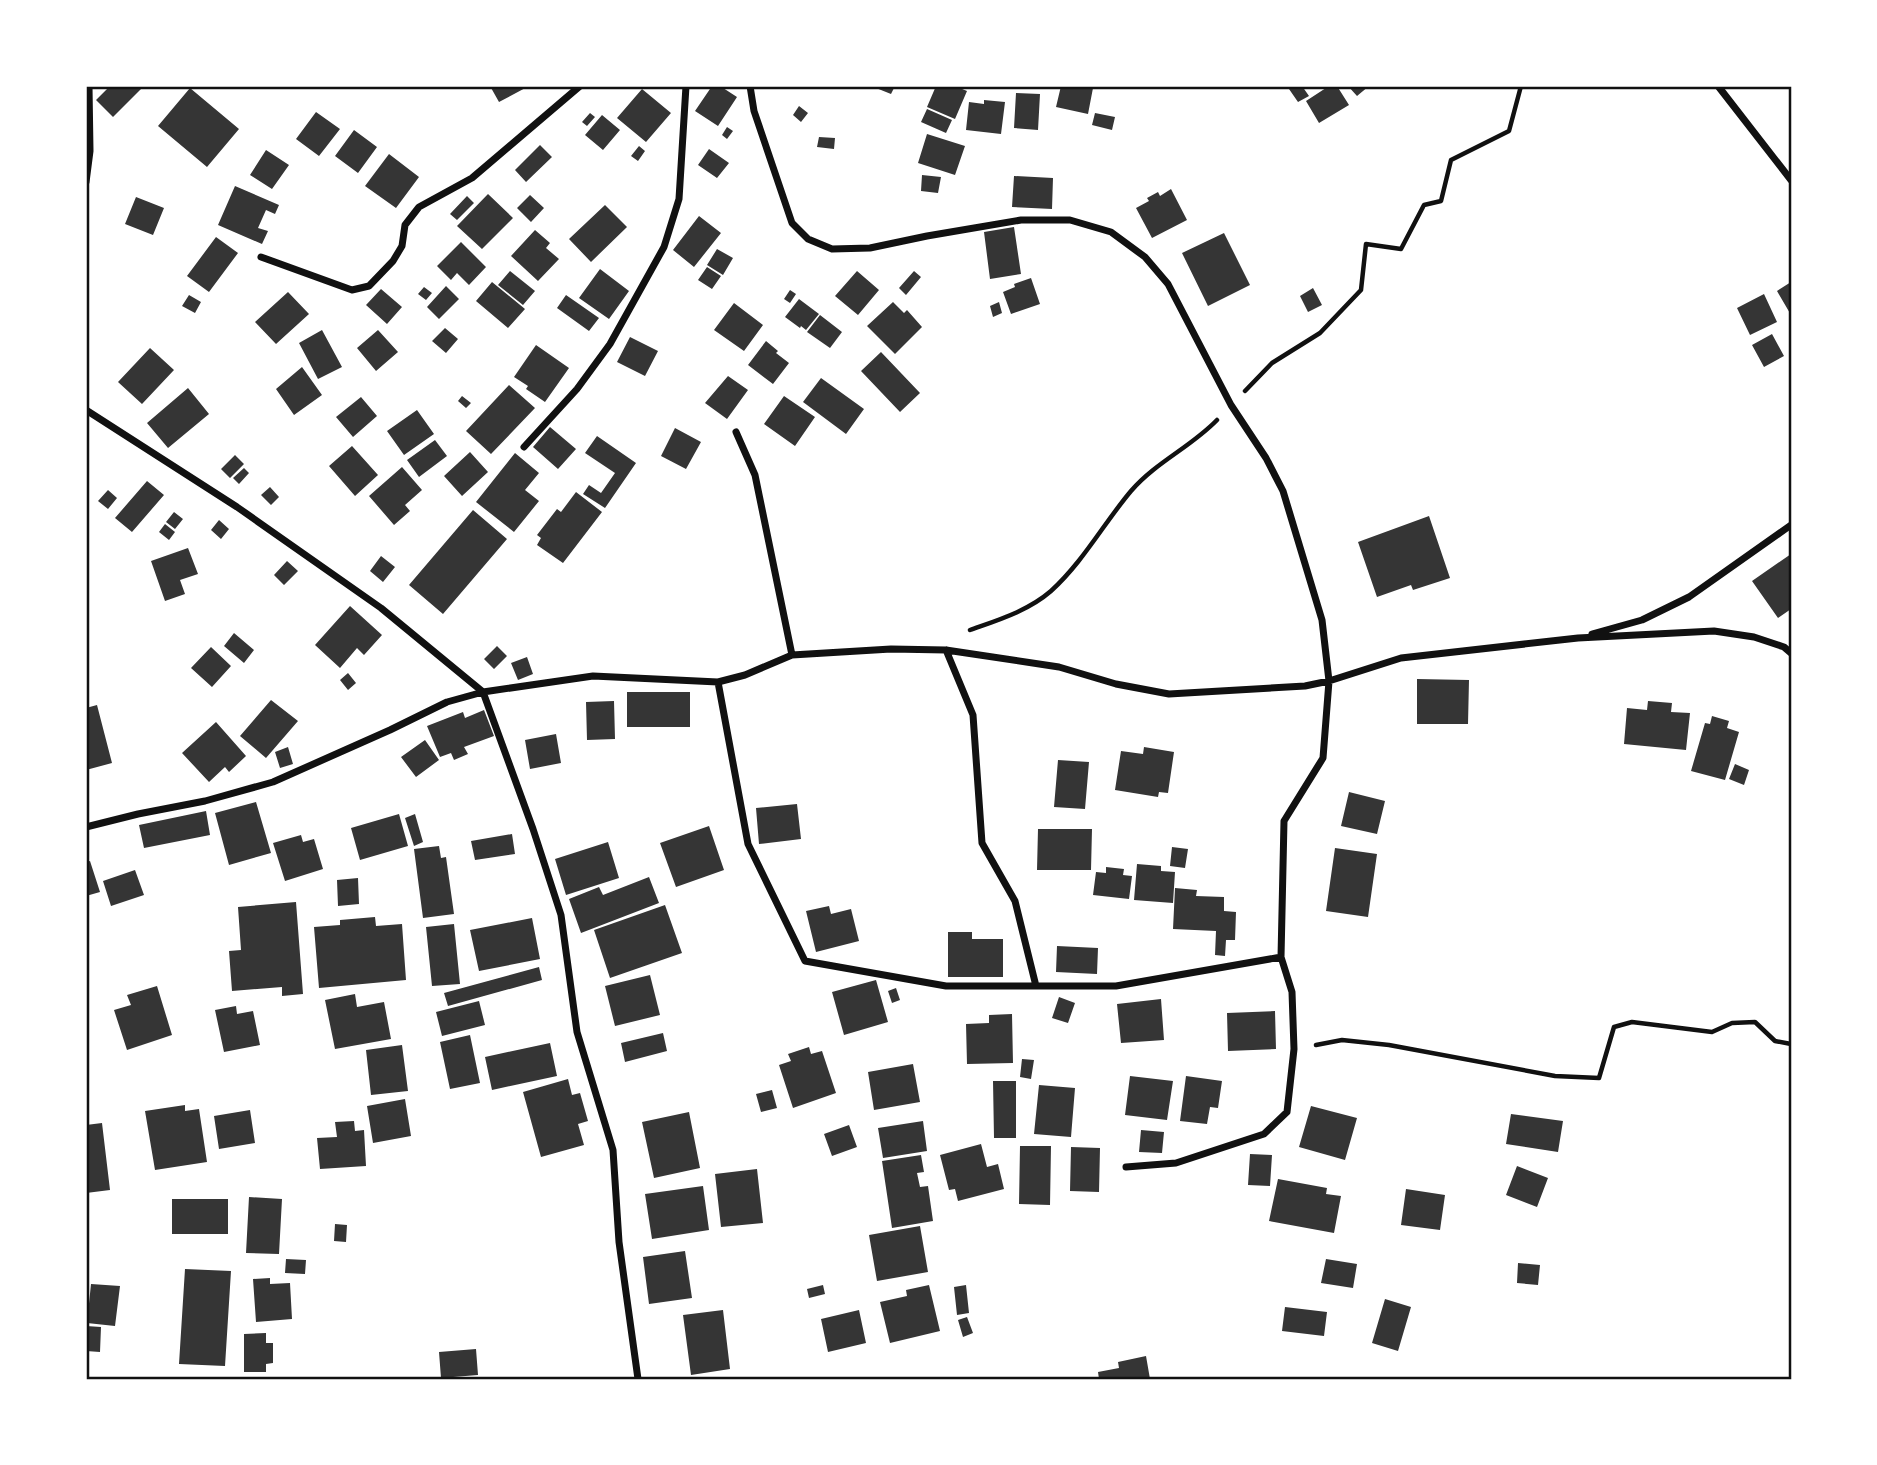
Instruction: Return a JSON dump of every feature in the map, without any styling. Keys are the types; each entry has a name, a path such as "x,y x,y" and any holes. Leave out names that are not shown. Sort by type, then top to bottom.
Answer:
{"street":[{"path":"86,182 90,151 89,86"},
{"path":"261,257 352,290 369,286 393,261 402,246 405,225 419,207 472,178 580,86"},
{"path":"524,447 577,390 610,344 664,247 679,199 687,86"},
{"path":"750,86 754,111 792,223 808,239 832,249 870,248 1021,220 1070,220 1111,232 1145,257 1168,284 1231,405 1266,458 1283,491 1321,620 1329,681 1323,758 1284,821 1282,957 1292,992 1294,1049 1287,1112 1264,1134 1175,1163 1126,1167"},
{"path":"1718,86 1791,180"},
{"path":"86,410 237,507 381,608 483,692 561,915 577,1032 613,1150 619,1242 638,1379"},
{"path":"736,432 755,475 792,655"},
{"path":"1578,638 1642,620 1689,597 1791,524"},
{"path":"86,827 205,802 273,782 447,702 483,692 593,676 718,682 745,675 792,655 891,649 946,650 1059,667 1116,684 1169,694 1305,686 1401,658 1578,638 1714,631 1754,636 1784,647 1791,653"},
{"path":"946,650 973,715 982,843 1015,901 1036,986"},
{"path":"718,682 747,844 805,961 946,986 1116,986 1282,957"}],"path":[{"path":"946,650 957,634 1016,614 1051,591 1084,555 1132,491 1161,463 1204,433 1272,363 1321,333 1361,290 1366,244 1401,249 1424,205 1441,201 1451,160 1509,131 1521,86"},
{"path":"1294,1049 1342,1040 1555,1076 1599,1078 1614,1027 1632,1022 1712,1032 1732,1023 1755,1022 1775,1041 1791,1044"}],"building":[{"path":"110,86 144,86 113,117 96,100"},
{"path":"490,86 529,86 499,102"},
{"path":"712,86 720,86 737,97 718,126 695,111"},
{"path":"871,86 895,86 891,94"},
{"path":"936,86 955,86 967,91 955,119 927,107"},
{"path":"1061,86 1093,88 1088,114 1056,107"},
{"path":"1302,86 1309,96 1298,102 1289,89"},
{"path":"1329,86 1337,86 1349,105 1319,123 1306,101"},
{"path":"1348,86 1369,86 1357,96"},
{"path":"190,88 239,129 207,167 158,126"},
{"path":"642,89 671,113 646,142 617,118"},
{"path":"1016,93 1040,94 1038,130 1014,128"},
{"path":"984,100 1005,102 1001,134 966,130 969,102 984,104"},
{"path":"799,106 808,113 801,122 793,115"},
{"path":"927,109 952,120 946,133 921,122"},
{"path":"316,112 340,129 319,156 296,139"},
{"path":"590,113 595,117 587,126 582,122"},
{"path":"1095,113 1115,117 1112,130 1092,125"},
{"path":"602,115 620,130 603,150 585,135"},
{"path":"727,127 733,131 727,139 722,135"},
{"path":"354,130 377,147 358,173 335,156"},
{"path":"927,134 965,146 955,175 918,163"},
{"path":"819,137 835,138 834,149 817,147"},
{"path":"540,145 552,157 526,182 515,170"},
{"path":"639,146 645,151 638,161 631,156"},
{"path":"709,149 729,163 717,178 698,165"},
{"path":"266,150 289,165 272,189 250,175"},
{"path":"389,154 419,177 396,208 365,186"},
{"path":"922,175 941,177 938,193 921,191"},
{"path":"1014,176 1053,178 1052,209 1012,207"},
{"path":"235,186 279,205 275,214 266,210 258,228 268,231 262,244 218,225"},
{"path":"1171,189 1187,220 1152,238 1136,208 1158,192 1160,196"},
{"path":"488,194 513,218 482,249 457,226"},
{"path":"530,195 544,208 531,222 517,208"},
{"path":"467,196 474,203 457,220 450,214"},
{"path":"136,197 164,208 153,235 125,224"},
{"path":"605,205 627,227 591,262 569,239"},
{"path":"699,216 721,233 694,267 673,250"},
{"path":"1014,227 1021,274 990,279 984,232"},
{"path":"535,230 550,243 546,248 559,259 538,281 511,256"},
{"path":"1224,233 1250,285 1208,306 1182,253"},
{"path":"216,237 238,253 209,292 187,276"},
{"path":"461,242 486,267 469,285 457,273 451,280 437,266"},
{"path":"717,249 733,258 723,275 707,265"},
{"path":"707,267 721,276 712,289 698,280"},
{"path":"600,269 629,291 609,319 579,298"},
{"path":"510,271 535,291 523,305 498,285"},
{"path":"857,271 879,290 858,315 835,296"},
{"path":"914,271 921,277 906,295 899,288"},
{"path":"1031,278 1040,304 1011,314 1003,292 1015,287 1014,284"},
{"path":"492,282 525,309 508,328 476,301"},
{"path":"1791,282 1791,315 1777,291"},
{"path":"446,286 459,299 439,319 427,307"},
{"path":"424,287 432,293 426,300 418,294"},
{"path":"1313,288 1322,305 1308,312 1300,296"},
{"path":"381,289 402,307 387,324 366,305"},
{"path":"790,290 796,294 790,303 784,299"},
{"path":"288,292 309,314 276,344 255,322"},
{"path":"1764,294 1777,322 1750,335 1737,308"},
{"path":"189,295 201,302 195,313 182,306"},
{"path":"566,295 599,318 589,331 557,308"},
{"path":"799,299 819,314 806,330 785,317"},
{"path":"893,302 904,313 907,310 922,327 895,354 867,326"},
{"path":"999,302 1002,313 993,317 990,306"},
{"path":"734,303 763,325 744,351 714,330"},
{"path":"820,315 842,332 830,348 807,332"},
{"path":"445,328 458,339 446,353 432,341"},
{"path":"322,330 342,367 318,379 299,343"},
{"path":"378,330 398,352 376,371 357,348"},
{"path":"1772,334 1784,356 1764,367 1752,345"},
{"path":"630,337 658,351 645,376 617,362"},
{"path":"766,341 789,363 773,384 748,365"},
{"path":"536,345 569,368 545,402 514,377"},
{"path":"150,348 174,370 142,404 118,382"},
{"path":"881,352 920,393 900,412 861,371"},
{"path":"302,367 322,395 294,415 276,389"},
{"path":"728,376 748,390 727,419 705,403"},
{"path":"821,378 864,409 846,434 803,402"},
{"path":"509,385 535,408 491,454 466,431"},
{"path":"188,388 209,414 168,448 147,423"},
{"path":"462,396 471,403 466,408 458,401"},
{"path":"784,396 815,417 795,446 764,424"},
{"path":"361,397 377,416 353,437 336,417"},
{"path":"417,410 434,434 404,455 387,431"},
{"path":"550,427 576,449 558,469 533,447"},
{"path":"675,428 701,442 686,469 661,456"},
{"path":"597,436 636,463 605,508 583,494 589,485 601,493 615,473 585,453"},
{"path":"435,440 447,456 419,477 407,460"},
{"path":"352,446 378,475 355,496 329,466"},
{"path":"470,452 488,472 462,496 444,476"},
{"path":"515,453 539,473 525,490 539,501 514,532 476,502"},
{"path":"235,455 244,464 230,478 221,469"},
{"path":"402,467 422,490 405,505 410,511 394,525 369,496"},
{"path":"244,468 249,473 239,484 233,478"},
{"path":"147,481 164,495 132,532 115,518"},
{"path":"270,487 279,497 271,505 261,495"},
{"path":"108,490 117,498 108,509 98,501"},
{"path":"576,492 602,512 563,563 537,545 541,538 537,535 557,509 561,512"},
{"path":"473,510 507,539 443,614 409,585"},
{"path":"174,512 183,519 175,529 166,522"},
{"path":"1429,516 1450,578 1413,590 1411,585 1377,597 1358,542"},
{"path":"219,520 229,529 221,539 211,530"},
{"path":"165,524 175,532 169,540 159,532"},
{"path":"188,548 198,574 180,580 185,594 165,601 151,561"},
{"path":"1791,554 1791,609 1778,618 1752,581"},
{"path":"381,556 395,567 383,582 370,571"},
{"path":"287,561 298,571 284,585 274,575"},
{"path":"350,606 382,635 364,655 357,648 340,668 315,645"},
{"path":"234,633 254,650 244,663 224,646"},
{"path":"497,646 507,656 494,669 484,659"},
{"path":"211,647 231,666 212,687 191,668"},
{"path":"527,657 533,674 518,680 511,663"},
{"path":"348,673 356,683 348,690 340,680"},
{"path":"1417,679 1469,680 1468,724 1417,724"},
{"path":"627,692 690,692 690,727 627,727"},
{"path":"271,700 298,721 266,758 240,736"},
{"path":"614,701 615,739 587,740 586,702"},
{"path":"1648,701 1672,703 1671,712 1690,713 1686,750 1624,744 1627,708 1647,710"},
{"path":"97,705 112,763 86,770 86,708"},
{"path":"484,710 494,736 464,747 468,754 454,760 451,753 440,757 427,726 463,712 465,718"},
{"path":"1712,716 1729,721 1727,728 1739,732 1725,780 1691,771 1705,723 1710,724"},
{"path":"216,722 246,756 229,772 225,767 209,782 182,753"},
{"path":"556,734 561,763 530,769 525,740"},
{"path":"425,740 439,760 416,777 401,757"},
{"path":"288,747 293,764 280,768 275,752"},
{"path":"1144,747 1174,752 1168,793 1159,792 1158,797 1115,790 1121,751 1143,754"},
{"path":"1058,760 1089,762 1085,809 1054,807"},
{"path":"1735,764 1749,770 1744,785 1729,779"},
{"path":"1349,792 1385,801 1377,834 1341,826"},
{"path":"256,802 271,853 229,865 215,813"},
{"path":"797,804 801,839 759,844 756,808"},
{"path":"206,811 210,835 144,848 139,825"},
{"path":"399,814 408,846 360,860 351,828"},
{"path":"415,814 423,842 414,846 405,818"},
{"path":"709,826 724,870 676,887 660,843"},
{"path":"1038,829 1092,829 1091,870 1037,870"},
{"path":"512,834 515,854 475,860 471,841"},
{"path":"301,835 303,842 314,839 323,869 285,881 273,843"},
{"path":"608,842 619,878 566,895 555,859"},
{"path":"439,846 441,858 446,857 454,914 423,918 414,849"},
{"path":"1172,847 1188,849 1185,868 1170,866"},
{"path":"1335,848 1377,854 1368,917 1326,911"},
{"path":"90,861 100,892 86,896 86,862"},
{"path":"1137,864 1161,866 1161,871 1175,872 1173,903 1134,900"},
{"path":"1106,867 1124,869 1123,875 1132,876 1129,899 1093,895 1096,872 1106,873"},
{"path":"135,870 144,895 111,906 103,881"},
{"path":"649,877 659,903 581,933 569,899 599,887 603,895"},
{"path":"358,878 359,904 338,906 337,880"},
{"path":"1175,888 1197,890 1196,896 1224,897 1224,911 1236,912 1235,940 1226,940 1225,956 1215,955 1216,931 1173,929"},
{"path":"296,902 303,994 282,996 282,987 232,991 229,951 241,950 238,907"},
{"path":"665,905 682,953 610,978 594,930"},
{"path":"829,906 831,914 851,909 859,941 816,952 806,911"},
{"path":"375,917 376,926 402,924 406,980 319,988 314,927 340,925 340,920"},
{"path":"532,918 540,959 479,971 470,930"},
{"path":"454,924 460,984 432,986 426,927"},
{"path":"948,932 972,932 972,939 1003,939 1003,977 948,977"},
{"path":"1057,946 1098,948 1097,974 1056,972"},
{"path":"539,967 542,980 448,1006 444,993"},
{"path":"650,975 660,1015 615,1026 605,986"},
{"path":"876,980 888,1022 844,1035 832,992"},
{"path":"157,986 172,1035 127,1050 114,1010 131,1005 127,995"},
{"path":"896,988 900,1000 892,1003 888,991"},
{"path":"355,994 357,1007 384,1002 391,1039 335,1049 325,1000"},
{"path":"1059,997 1075,1003 1068,1023 1052,1018"},
{"path":"1161,999 1164,1040 1121,1043 1117,1004"},
{"path":"479,1001 485,1025 442,1036 436,1012"},
{"path":"236,1006 237,1014 253,1011 260,1045 224,1052 215,1010"},
{"path":"1275,1011 1276,1049 1228,1051 1227,1013"},
{"path":"1012,1014 1013,1063 967,1064 966,1024 989,1023 989,1015"},
{"path":"663,1033 667,1051 625,1062 621,1043"},
{"path":"470,1035 480,1083 450,1089 440,1042"},
{"path":"550,1043 557,1076 492,1090 485,1057"},
{"path":"402,1045 408,1091 371,1095 366,1050"},
{"path":"809,1047 811,1054 822,1051 836,1093 793,1108 779,1065 791,1061 788,1054"},
{"path":"1022,1059 1034,1060 1031,1079 1020,1077"},
{"path":"913,1064 920,1102 874,1110 868,1072"},
{"path":"1130,1076 1173,1081 1167,1120 1125,1115"},
{"path":"1186,1076 1222,1081 1218,1108 1210,1107 1207,1124 1180,1121"},
{"path":"568,1079 572,1095 580,1093 588,1121 578,1124 584,1145 541,1157 523,1092"},
{"path":"993,1081 1016,1081 1016,1138 994,1138"},
{"path":"1039,1085 1075,1088 1071,1137 1034,1134"},
{"path":"772,1090 777,1108 761,1112 756,1094"},
{"path":"405,1099 411,1136 373,1143 367,1106"},
{"path":"185,1105 185,1111 199,1109 207,1162 155,1170 145,1111"},
{"path":"1311,1106 1357,1118 1345,1160 1299,1147"},
{"path":"250,1110 255,1143 219,1149 214,1116"},
{"path":"689,1112 700,1168 654,1178 642,1122"},
{"path":"1511,1114 1563,1121 1558,1152 1506,1144"},
{"path":"354,1121 355,1131 364,1130 366,1166 320,1169 317,1138 337,1137 335,1122"},
{"path":"923,1121 927,1151 883,1158 878,1128"},
{"path":"102,1123 110,1190 86,1193 86,1125"},
{"path":"849,1125 857,1147 832,1156 824,1134"},
{"path":"1141,1130 1164,1132 1162,1153 1139,1152"},
{"path":"981,1144 987,1167 998,1164 1004,1189 958,1201 955,1189 949,1190 940,1155"},
{"path":"1020,1146 1051,1146 1050,1205 1019,1204"},
{"path":"1071,1147 1100,1148 1099,1192 1070,1191"},
{"path":"1250,1154 1272,1155 1270,1186 1248,1185"},
{"path":"921,1155 924,1172 917,1173 920,1187 928,1186 933,1221 892,1228 882,1161"},
{"path":"1517,1166 1548,1178 1537,1207 1506,1195"},
{"path":"757,1169 763,1223 721,1227 715,1174"},
{"path":"1278,1179 1327,1188 1326,1194 1341,1196 1334,1233 1269,1221"},
{"path":"703,1186 709,1230 652,1239 645,1194"},
{"path":"1406,1189 1445,1195 1440,1230 1401,1225"},
{"path":"249,1197 282,1199 279,1254 246,1253"},
{"path":"172,1199 228,1199 228,1234 172,1234"},
{"path":"335,1224 347,1225 346,1242 334,1241"},
{"path":"920,1226 928,1272 877,1281 869,1235"},
{"path":"685,1251 692,1298 649,1304 643,1257"},
{"path":"286,1259 306,1260 305,1274 285,1273"},
{"path":"1326,1259 1357,1264 1353,1288 1321,1283"},
{"path":"1518,1263 1540,1265 1538,1285 1517,1283"},
{"path":"185,1269 231,1271 225,1366 179,1364"},
{"path":"270,1278 270,1284 290,1283 292,1319 256,1322 253,1279"},
{"path":"91,1284 120,1286 115,1326 87,1323"},
{"path":"823,1285 825,1294 809,1298 807,1289"},
{"path":"929,1285 940,1331 890,1343 880,1302 907,1296 906,1290"},
{"path":"966,1285 969,1313 957,1315 954,1287"},
{"path":"1385,1299 1411,1307 1398,1351 1372,1343"},
{"path":"1285,1307 1327,1312 1324,1336 1282,1331"},
{"path":"723,1310 730,1369 691,1375 683,1315"},
{"path":"859,1310 866,1343 828,1352 821,1319"},
{"path":"967,1317 973,1333 963,1337 958,1320"},
{"path":"86,1326 101,1327 100,1352 86,1351"},
{"path":"266,1333 266,1343 273,1343 273,1363 266,1364 266,1372 244,1372 244,1334"},
{"path":"476,1349 478,1375 441,1378 439,1352"},
{"path":"1146,1356 1150,1379 1099,1379 1098,1372 1119,1368 1118,1362"}]}
